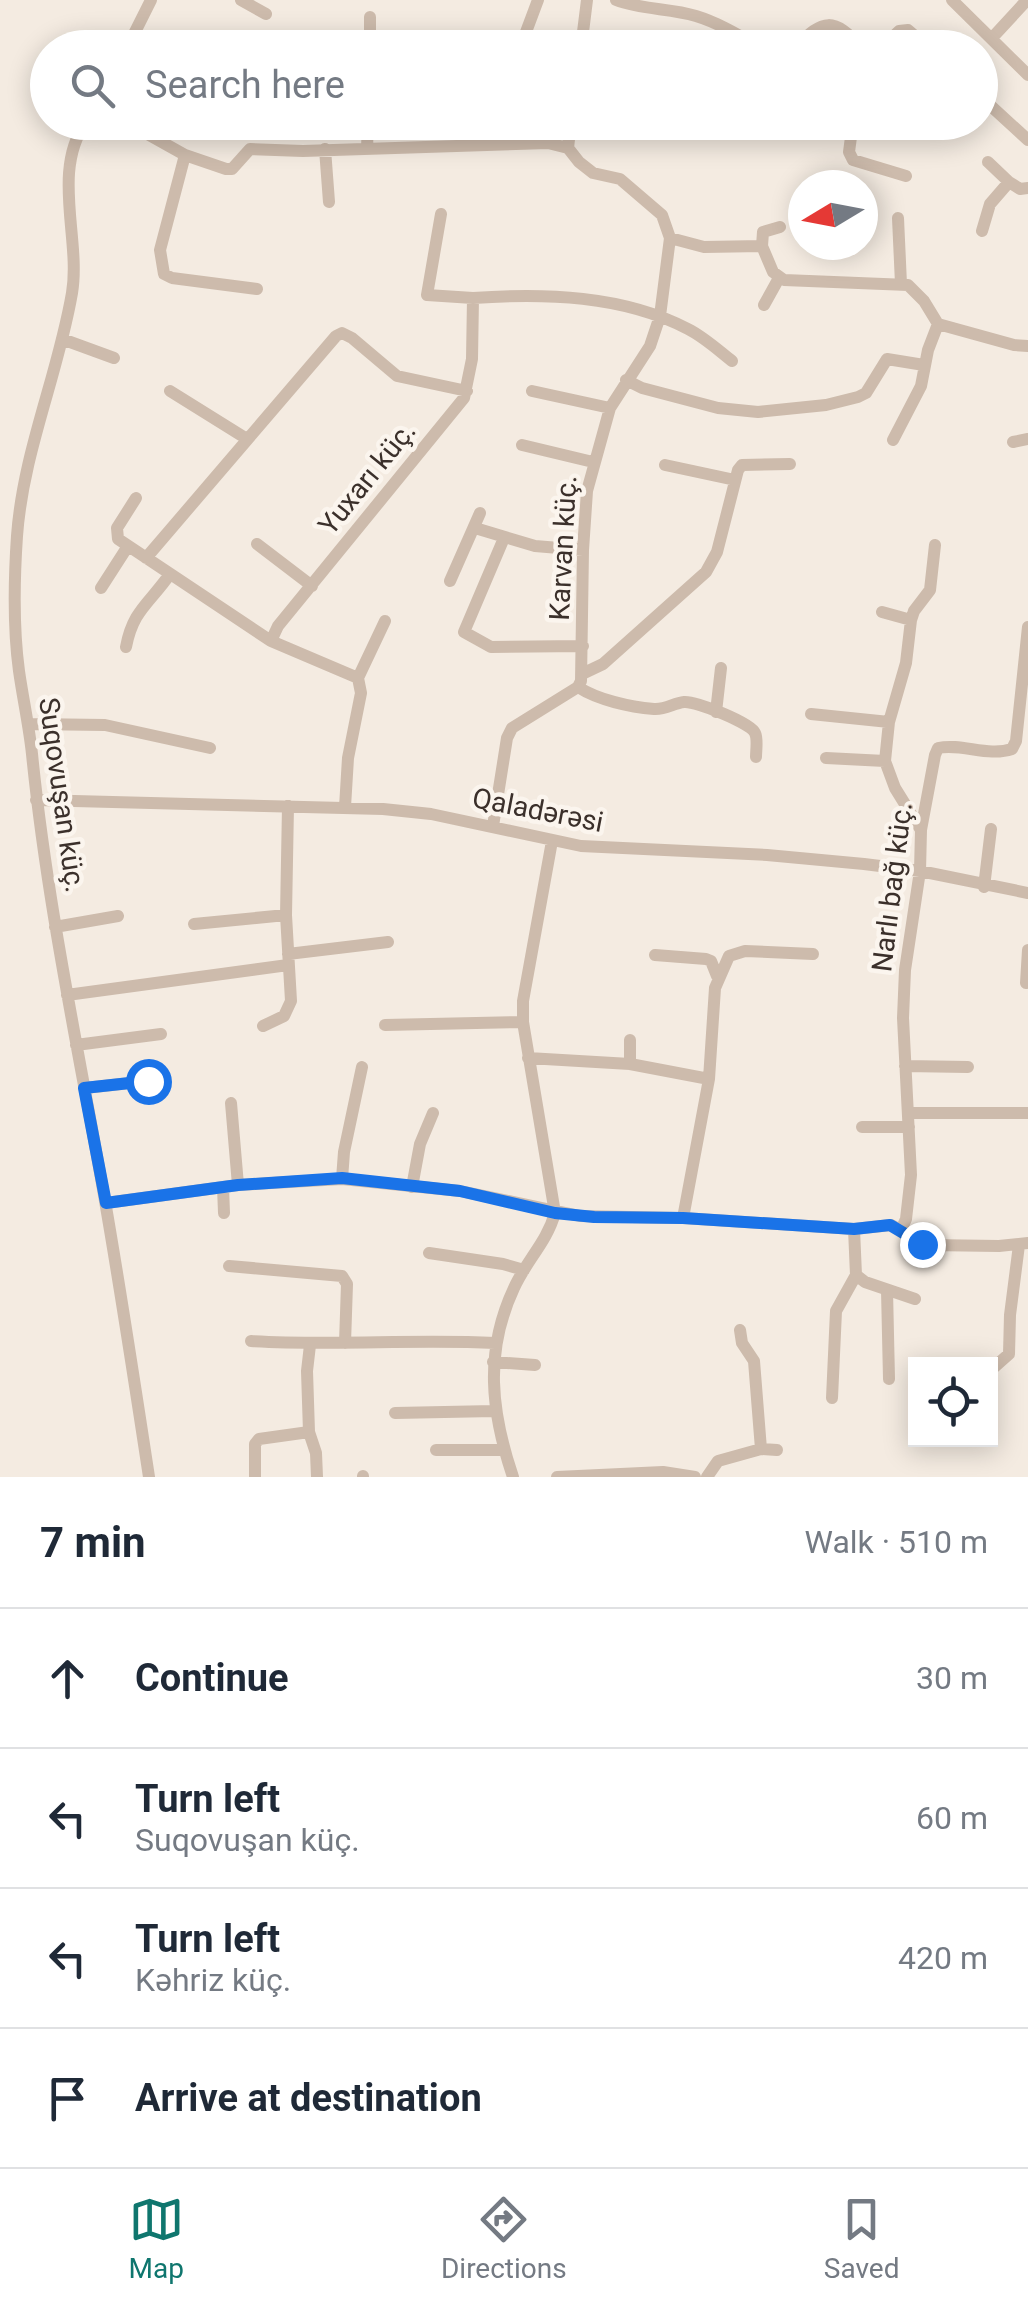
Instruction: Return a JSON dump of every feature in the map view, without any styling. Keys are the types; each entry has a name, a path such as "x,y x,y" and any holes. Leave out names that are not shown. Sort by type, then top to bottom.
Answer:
{"street":[{"path":"136,30 151,0"},
{"path":"241,0 266,14"},
{"path":"527,30 538,0"},
{"path":"584,30 588,0"},
{"path":"616,0 692,15 729,30"},
{"path":"952,0 984,30"},
{"path":"998,31 1027,0"},
{"path":"370,17 370,30"},
{"path":"812,30 834,24 846,30"},
{"path":"998,44 1028,75"},
{"path":"998,112 1028,140"},
{"name":"Suqovuşan küç.","path":"79,140 72,160 68,193 75,268 62,339 24,478 17,534 16,618 19,670 55,927 106,1203 149,1477"},
{"path":"159,140 226,169 232,168 250,149 548,143 568,148 594,173 620,179 662,215 670,238 704,247 762,246"},
{"path":"368,140 368,148"},
{"path":"568,148 569,140"},
{"path":"851,140 849,152 853,160 906,176"},
{"path":"325,150 329,202"},
{"path":"185,154 160,250 164,274 257,289"},
{"path":"988,162 1009,182 1020,189 1028,188"},
{"path":"982,230 990,204 1009,182"},
{"path":"441,214 428,296 587,299 660,316 690,330 732,361"},
{"path":"898,218 902,284"},
{"path":"779,278 762,246 763,232 780,227"},
{"name":"Karvan küç.","path":"580,680 583,550 593,462 610,408 650,346 660,316 670,238"},
{"path":"779,278 902,284 916,290 938,324 1028,346"},
{"path":"764,304 779,278"},
{"path":"146,558 342,334 397,376 467,392 473,298"},
{"path":"893,440 918,394 938,324"},
{"path":"62,339 114,358"},
{"path":"626,380 718,408 758,412 826,405 858,397 866,393 886,359 924,365"},
{"path":"170,391 247,440"},
{"path":"532,391 610,408"},
{"name":"Yuxarı küç.","path":"271,640 278,626 467,392"},
{"path":"522,445 593,462"},
{"path":"665,464 735,480"},
{"path":"492,826 512,728 603,664 706,572 716,552 742,465 790,464"},
{"path":"136,498 115,533 128,546 271,640 358,678"},
{"path":"450,582 480,512"},
{"path":"475,528 534,546 583,550"},
{"path":"504,538 464,626 467,636 498,648 583,646"},
{"path":"257,544 312,586"},
{"path":"920,830 895,788 885,761 889,722 906,663 911,620 930,590 935,545"},
{"path":"101,588 128,546"},
{"path":"126,647 136,614 151,602 170,574"},
{"path":"882,612 911,620"},
{"path":"345,807 348,758 362,693 358,678 385,621"},
{"name":"Narlı bağ küç.","path":"902,1230 911,1175 904,1066 905,970 920,871 920,830 938,748 1002,752 1012,749 1028,626"},
{"path":"716,712 721,668"},
{"path":"580,680 604,698 654,709 682,702 716,712 752,728 756,734 756,757"},
{"path":"811,714 889,722"},
{"path":"28,724 105,725 210,748"},
{"path":"826,758 885,761"},
{"name":"Qaladərəsi","path":"36,800 345,807 431,814 552,841 615,850 767,855 920,871 1028,893"},
{"path":"262,1026 289,1010 292,1000 286,915 288,806"},
{"path":"984,886 991,829"},
{"path":"513,1477 494,1411 492,1362 510,1297 545,1240 555,1213 523,1022 552,841"},
{"path":"194,924 286,915"},
{"path":"55,927 118,916"},
{"path":"67,995 388,942"},
{"path":"1026,983 1028,950"},
{"path":"683,1218 708,1080 718,976 736,952 813,954"},
{"path":"654,955 706,958 718,976"},
{"path":"386,1024 523,1022"},
{"path":"76,1045 162,1034"},
{"path":"630,1040 630,1064"},
{"path":"528,1058 630,1064 708,1080"},
{"path":"904,1066 968,1067"},
{"path":"342,1178 362,1067"},
{"path":"84,1088 148,1081"},
{"path":"224,1212 230,1186 231,1104"},
{"path":"412,1186 420,1144 433,1112"},
{"path":"862,1127 908,1120 1028,1113"},
{"path":"106,1203 230,1186 342,1178 460,1191 555,1213 594,1217 683,1218 854,1229 890,1225 928,1246 1023,1244 1010,1316 1009,1354 998,1364"},
{"path":"832,1398 836,1311 856,1275 854,1229"},
{"path":"428,1253 524,1270"},
{"path":"229,1266 342,1276 346,1284 345,1343"},
{"path":"856,1275 886,1290 915,1298"},
{"path":"886,1290 890,1380"},
{"path":"740,1330 742,1343 754,1360 761,1448"},
{"path":"251,1341 495,1343"},
{"path":"310,1344 309,1432 316,1453 317,1477"},
{"path":"492,1362 535,1365"},
{"path":"395,1413 494,1411"},
{"path":"256,1477 255,1444 259,1439 309,1432"},
{"path":"707,1477 718,1461 761,1448 777,1450"},
{"path":"436,1450 504,1450"},
{"path":"557,1477 662,1472 695,1477"}],"route":[{"path":"148,1081 84,1088 106,1203 238,1185 342,1178 460,1191 555,1213 594,1217 683,1218 854,1229 890,1225 922,1244"}]}
